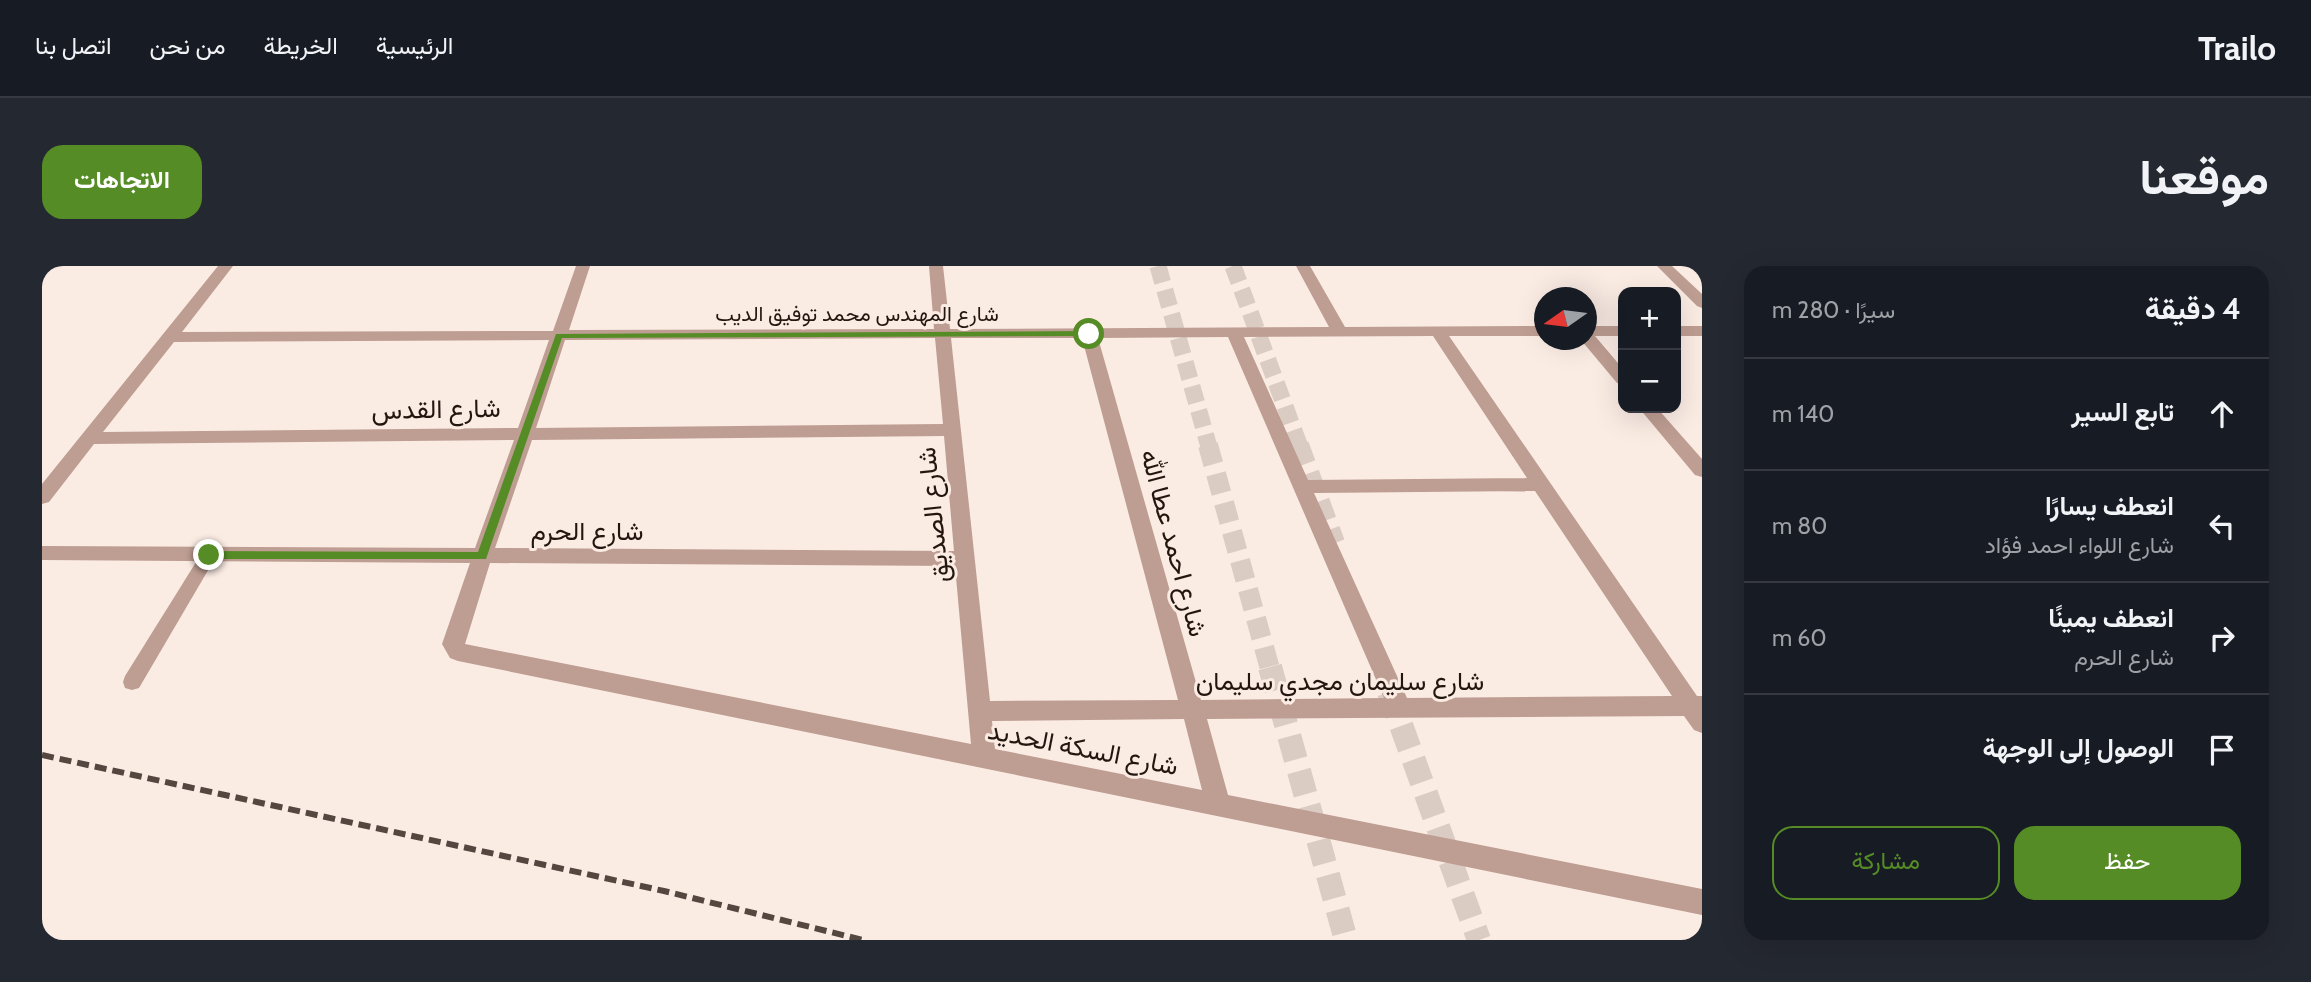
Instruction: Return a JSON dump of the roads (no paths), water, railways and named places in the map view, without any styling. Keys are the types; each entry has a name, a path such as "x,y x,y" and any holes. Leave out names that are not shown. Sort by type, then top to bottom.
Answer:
{"street":[{"path":"42,497 226,266"},
{"path":"482,556 583,266"},
{"name":"شارع الصديق","path":"936,266 984,759"},
{"path":"1303,266 1340,333"},
{"path":"1664,266 1702,303"},
{"name":"شارع المهندس محمد توفيق الديب","path":"169,337 1534,331"},
{"path":"1597,331 1618,331"},
{"path":"1681,331 1702,331"},
{"path":"1438,332 1698,712"},
{"path":"1234,333 1400,709"},
{"name":"شارع احمد عطا الله","path":"1089,334 1219,806"},
{"path":"1597,349 1618,373"},
{"path":"1652,413 1702,471"},
{"name":"شارع القدس","path":"89,438 951,430"},
{"path":"1302,487 1540,484"},
{"name":"شارع الحرم","path":"42,553 964,559"},
{"name":"شارع السكة الحديد","path":"482,556 454,638 455,648 464,655 1702,902"},
{"name":"شارع سليمان مجدي سليمان","path":"978,711 1400,709 1698,712"}],"lane":[{"path":"132,682 209,555"}],"tunnel":[{"path":"1158,266 1209,447"},
{"path":"1233,266 1300,447"},
{"path":"1208,445 1270,669"},
{"path":"1299,445 1335,543"},
{"path":"1270,667 1346,940"},
{"path":"1389,692 1479,940"}],"railway":[{"path":"42,755 664,891 863,940"}]}
